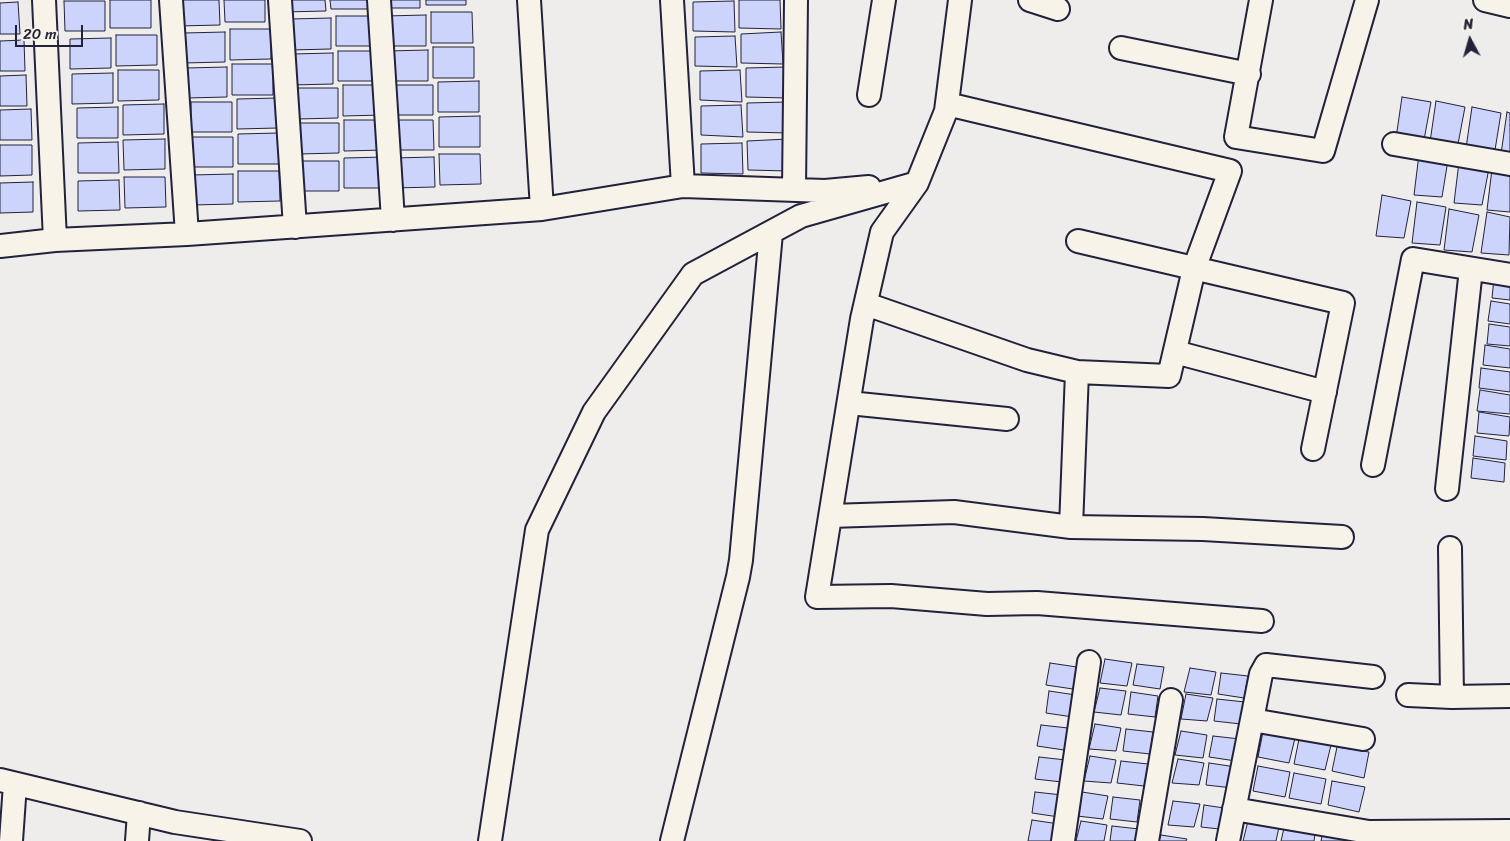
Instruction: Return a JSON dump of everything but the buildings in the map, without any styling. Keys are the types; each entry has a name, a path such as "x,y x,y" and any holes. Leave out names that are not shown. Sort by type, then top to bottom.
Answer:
{"street":[{"path":"44,0 55,240"},
{"path":"171,0 187,234"},
{"path":"280,0 295,226"},
{"path":"379,0 393,220"},
{"path":"529,0 542,209"},
{"path":"672,0 684,186"},
{"path":"794,190 796,0"},
{"path":"869,96 884,0"},
{"path":"960,0 946,111 917,183 882,232 866,304 817,597 891,596 987,604 1037,603 1262,621"},
{"path":"1030,0 1058,9"},
{"path":"866,304 1027,360 1077,372 1170,376 1194,269 1230,171 1261,0"},
{"path":"1236,137 1323,151 1367,0"},
{"path":"1486,0 1510,6"},
{"path":"1121,48 1249,74"},
{"path":"947,104 1230,171"},
{"path":"1394,144 1510,164"},
{"path":"0,246 55,240 187,234 542,209 684,186 825,191 917,183"},
{"path":"490,841 538,530 594,412 693,274 802,216 917,183"},
{"path":"672,841 741,560 771,232"},
{"path":"1078,241 1342,303 1313,449"},
{"path":"1372,465 1413,259 1510,275"},
{"path":"1446,489 1471,269"},
{"path":"1175,352 1325,392"},
{"path":"1071,527 1077,372"},
{"path":"849,403 1007,418"},
{"path":"830,516 954,512 1071,527 1203,529 1342,537"},
{"path":"1450,548 1452,697"},
{"path":"1063,841 1089,662"},
{"path":"1228,841 1261,674 1266,665 1373,677"},
{"path":"1408,695 1452,697 1510,696"},
{"path":"1147,841 1171,700"},
{"path":"1252,720 1363,740"},
{"path":"11,841 8,782 175,822 253,837 300,841"},
{"path":"1234,809 1368,836 1510,831"},
{"path":"137,841 139,813"}]}
